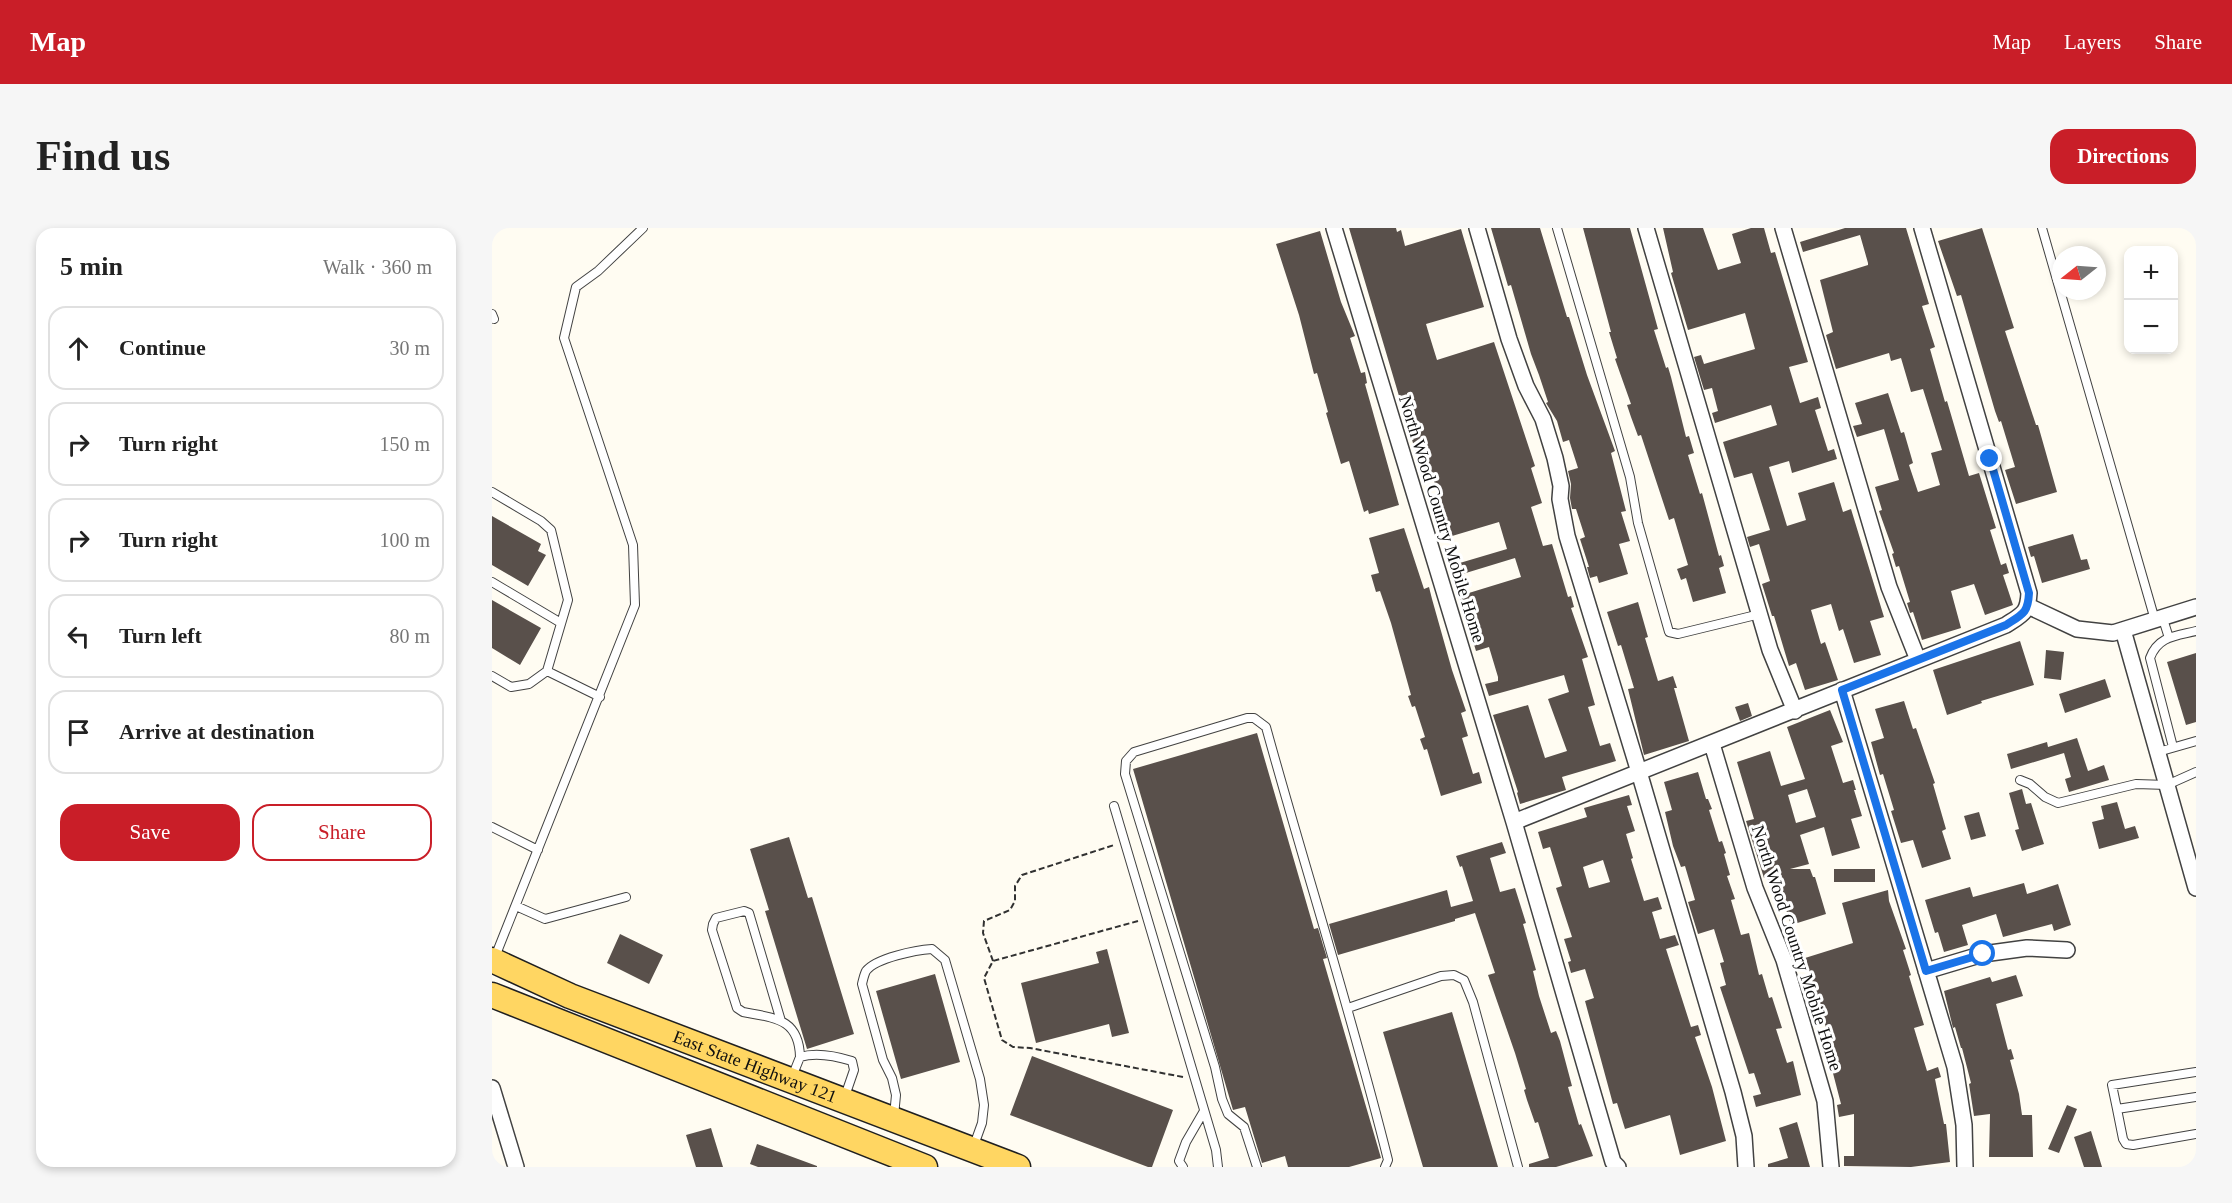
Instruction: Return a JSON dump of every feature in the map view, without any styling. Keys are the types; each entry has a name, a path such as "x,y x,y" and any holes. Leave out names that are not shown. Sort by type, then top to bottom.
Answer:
{"main road":[{"name":"East State Highway 121","path":"493,962 570,996 1018,1167"},
{"name":"East State Highway 121","path":"492,995 925,1167"}],"street":[{"name":"North Wood Country Mobile Home","path":"1334,228 1514,822 1613,1162 1618,1167"},
{"path":"1477,228 1509,339 1526,386 1543,419 1555,458 1567,536 1733,1092 1744,1136 1746,1167"},
{"path":"1646,228 1770,650 1796,711"},
{"path":"1784,228 1889,587 1918,660"},
{"path":"1514,822 1796,711 1842,690 2006,625 2024,614 2028,606 2029,593 1922,228"},
{"path":"2028,606 2077,628 2112,633 2196,607"},
{"path":"2123,630 2166,750 2167,785 2193,867 2196,888"},
{"path":"1842,690 1955,1067 1964,1125 1965,1167"},
{"name":"North Wood Country Mobile Home","path":"1712,744 1755,888 1784,960 1825,1101 1831,1167"},
{"path":"1926,971 1983,954 2027,948 2067,950"},
{"path":"492,1088 516,1167"}],"lane":[{"path":"493,962 635,605 633,545 564,338 576,288 598,271 643,228"},
{"path":"1557,228 1630,477 1638,523 1669,632 1678,634 1760,614"},
{"path":"2043,228 2159,620 2169,638"},
{"path":"492,492 541,521 551,530 568,600 547,671 529,684 511,687 492,676"},
{"path":"492,582 561,623"},
{"path":"2196,631 2162,640 2153,648 2150,658 2166,750 2196,741"},
{"path":"547,671 600,697"},
{"path":"1257,1167 1244,1127 1228,1114 1222,1099 1215,1067 1125,774 1126,761 1134,752 1247,718 1254,718 1266,727 1307,875 1360,1049 1388,1165"},
{"path":"2019,780 2030,784 2045,797 2058,803 2136,784 2167,785 2196,772"},
{"path":"1114,806 1216,1150 1218,1167"},
{"path":"492,827 538,850"},
{"path":"516,906 545,919 626,897"},
{"path":"781,1021 749,913 744,911 716,918 712,930 737,1008 743,1012 785,1022 792,1029 800,1046 800,1057 790,1080"},
{"path":"894,1119 896,1095 883,1060 862,984 865,972 874,963 920,949 932,948 945,960 980,1079 984,1105 982,1123 972,1149"},
{"path":"1348,1008 1441,976 1454,975 1464,980 1473,1002 1518,1167"},
{"path":"800,1057 808,1054 852,1061 854,1070 843,1100"},
{"path":"2196,1072 2112,1085 2122,1139 2126,1144 2133,1145 2196,1134"},
{"path":"2117,1109 2196,1097"},
{"path":"1182,1167 1179,1161 1186,1142 1204,1111"}],"path":[{"path":"1104,848 1022,875 1015,886 1015,901 1010,909 984,921 983,933 993,960 984,978 1002,1040 1013,1047 1030,1048 1195,1079"},
{"path":"993,960 1127,924"}],"building":[{"path":"1349,228 1396,228 1397,232 1401,230 1405,246 1461,229 1484,307 1426,324 1428,331 1437,360 1494,342 1535,466 1531,468 1542,503 1531,507 1543,546 1552,544 1568,597 1571,596 1574,607 1571,608 1588,657 1582,659 1595,705 1588,707 1600,746 1610,743 1616,761 1562,777 1566,790 1520,804 1493,715 1528,705 1545,758 1567,751 1548,699 1569,692 1564,675 1489,696 1485,684 1498,681 1498,677 1489,647 1476,651 1459,596 1521,577 1515,558 1456,576 1453,565 1507,549 1499,522 1442,539 1437,523 1446,520 1433,478 1424,480"},
{"path":"1491,228 1540,228 1567,317 1569,317 1587,375 1615,451 1611,453 1626,511 1621,512 1630,541 1619,544 1628,574 1599,583 1597,576 1590,578 1580,539 1585,537 1576,509 1572,509 1570,498 1571,484 1568,471 1578,468 1569,440 1563,442 1557,421 1546,403 1548,402 1511,285 1508,286"},
{"path":"1583,228 1630,228 1658,329 1654,330 1671,377 1686,437 1689,436 1694,453 1688,455 1724,566 1719,568 1726,593 1693,602 1686,578 1681,580 1677,569 1688,565 1674,518 1669,520 1641,435 1638,436 1627,405 1631,404 1615,359 1617,358 1609,332 1611,332"},
{"path":"1663,228 1703,228 1718,270 1741,263 1732,234 1751,228 1764,228 1771,253 1775,252 1808,362 1789,367 1800,403 1818,397 1821,408 1815,410 1828,451 1834,449 1837,459 1792,473 1789,461 1769,467 1787,526 1806,520 1798,493 1834,482 1843,512 1851,509 1884,617 1870,621 1881,655 1854,663 1843,629 1839,631 1831,604 1811,610 1821,644 1825,642 1838,680 1805,690 1796,663 1789,666 1762,584 1770,581 1759,544 1750,547 1747,537 1770,530 1752,473 1734,478 1723,442 1777,425 1771,405 1715,423 1712,413 1718,411 1712,388 1704,390 1694,357 1701,355 1704,364 1755,349 1745,313 1688,330 1671,273 1673,272"},
{"path":"1845,228 1906,228 1929,304 1922,306 1935,347 1930,349 1945,402 1947,401 1969,476 1979,473 1996,528 1990,530 2001,565 2006,563 2009,573 2003,575 2013,605 1985,615 1974,584 1951,591 1961,628 1922,640 1913,612 1910,613 1907,603 1910,602 1899,566 1896,567 1892,554 1894,553 1879,511 1882,510 1875,487 1899,480 1884,429 1857,437 1853,426 1862,424 1855,403 1888,393 1901,433 1904,432 1913,463 1909,465 1918,492 1940,485 1931,453 1942,450 1923,389 1911,392 1901,358 1891,361 1889,353 1836,369 1826,335 1833,332 1820,280 1868,265 1868,263 1860,235 1803,252 1800,242"},
{"path":"1982,228 2014,328 2005,331 2036,425 2038,425 2057,492 2016,504 2005,470 2015,467 2001,421 1999,422 1995,411 1961,295 1957,296 1938,241"},
{"path":"1320,231 1341,302 1355,336 1350,338 1361,373 1365,372 1367,383 1365,384 1399,505 1369,514 1368,510 1364,512 1349,461 1341,464 1317,373 1314,374 1299,315 1276,244"},
{"path":"492,516 541,544 538,551 546,555 528,586 492,565"},
{"path":"1404,528 1424,589 1429,587 1466,711 1461,713 1468,736 1462,738 1473,774 1479,772 1482,783 1441,796 1427,749 1424,750 1420,739 1425,737 1415,706 1412,707 1408,696 1411,695 1391,623 1380,591 1376,592 1371,575 1379,573 1369,538"},
{"path":"2073,534 2081,560 2087,559 2090,569 2042,583 2034,556 2031,557 2028,547"},
{"path":"492,600 541,628 520,665 492,648"},
{"path":"1638,602 1648,637 1645,638 1658,681 1673,676 1677,688 1674,688 1689,741 1644,755 1628,689 1634,688 1621,645 1618,646 1607,612"},
{"path":"2020,641 2034,685 1981,701 1982,703 1947,715 1933,670"},
{"path":"2046,650 2064,652 2061,680 2044,678"},
{"path":"2196,653 2196,722 2186,725 2167,662"},
{"path":"2105,679 2111,697 2065,713 2059,694"},
{"path":"1904,701 1935,783 1933,784 1946,829 1942,831 1951,859 1922,868 1913,840 1901,843 1891,811 1894,810 1883,774 1880,775 1871,742 1884,738 1875,709"},
{"path":"1748,703 1752,716 1740,721 1735,707"},
{"path":"1830,710 1843,742 1831,746 1843,783 1853,780 1862,816 1851,819 1860,848 1832,856 1824,827 1800,835 1809,864 1790,869 1810,869 1815,877 1826,914 1791,925 1782,897 1774,899 1767,877 1764,878 1746,821 1754,819 1737,762 1770,751 1781,786 1805,779 1787,727","holes":["1807,789 1816,817 1796,823 1788,795"]},
{"path":"1257,733 1314,929 1318,928 1327,958 1323,959 1381,1158 1349,1167 1288,1167 1285,1156 1262,1163 1245,1107 1233,1110 1133,769"},
{"path":"2077,738 2088,771 2104,765 2109,780 2069,792 2065,779 2071,777 2064,753 2011,769 2007,754 2047,742 2048,747"},
{"path":"1698,772 1706,799 1712,809 1709,810 1719,842 1722,841 1726,853 1724,854 1730,875 1727,876 1735,899 1731,900 1741,935 1749,933 1759,975 1762,974 1769,998 1772,997 1782,1028 1776,1029 1787,1063 1793,1061 1801,1095 1756,1107 1753,1096 1761,1094 1754,1073 1749,1074 1720,987 1726,985 1720,963 1724,962 1714,929 1698,934 1688,902 1695,900 1685,866 1681,867 1673,846 1665,812 1672,810 1664,782"},
{"path":"2022,789 2026,804 2031,803 2044,844 2022,851 2015,830 2019,829 2009,793"},
{"path":"1629,795 1632,805 1627,806 1635,831 1626,834 1633,858 1631,859 1644,901 1658,897 1662,909 1652,912 1660,939 1675,935 1679,945 1666,949 1691,1027 1698,1025 1701,1035 1695,1037 1712,1087 1726,1141 1680,1155 1670,1115 1625,1129 1617,1103 1613,1104 1585,1001 1594,998 1585,969 1571,973 1568,962 1571,961 1564,939 1572,937 1556,888 1562,886 1550,847 1543,849 1538,832 1587,817 1584,808","holes":["1603,860 1610,882 1589,888 1583,867"]},
{"path":"2117,802 2125,829 2135,826 2139,838 2099,849 2092,822 2104,819 2101,806"},
{"path":"1979,812 1986,836 1971,840 1964,816"},
{"path":"789,837 808,898 812,897 854,1034 807,1049 765,911 769,910 750,849"},
{"path":"1502,842 1506,853 1490,858 1500,892 1515,888 1526,923 1523,924 1536,970 1533,971 1539,996 1551,1033 1556,1031 1560,1041 1572,1086 1568,1087 1579,1125 1581,1124 1593,1156 1556,1167 1529,1167 1529,1164 1549,1158 1538,1122 1535,1123 1527,1100 1515,1053 1488,975 1495,973 1475,913 1338,955 1329,924 1447,890 1451,907 1473,901 1462,866 1460,867 1456,856"},
{"path":"1834,869 1875,869 1875,882 1834,882"},
{"path":"2024,883 2027,894 2058,884 2071,925 2054,931 2052,924 2003,937 1996,914 1962,925 1968,945 1944,952 1938,932 1935,933 1925,900 1970,887 1973,897"},
{"path":"1888,890 1889,901 1906,949 1903,950 1911,975 1909,976 1924,1025 1914,1028 1927,1071 1938,1067 1941,1077 1935,1079 1944,1124 1946,1124 1950,1162 1911,1167 1844,1166 1844,1156 1854,1156 1854,1114 1839,1117 1837,1105 1841,1104 1828,1054 1834,1053 1822,1015 1815,1017 1812,1007 1819,1004 1805,958 1853,943 1842,903"},
{"path":"620,934 663,955 649,984 607,963"},
{"path":"1107,949 1129,1033 1112,1037 1109,1024 1036,1043 1021,983 1099,963 1096,952"},
{"path":"935,974 960,1062 901,1079 876,991"},
{"path":"2016,975 2023,996 1996,1004 2008,1050 2011,1049 2014,1059 2010,1060 2022,1115 2032,1115 2033,1157 1989,1157 1990,1114 1974,1116 1969,1084 1971,1083 1944,991 1990,977 1992,982"},
{"path":"1452,1012 1498,1167 1423,1167 1383,1032"},
{"path":"1032,1056 1173,1110 1152,1167 1010,1115"},
{"path":"2067,1105 2077,1109 2059,1153 2048,1149"},
{"path":"1797,1122 1810,1167 1768,1167 1768,1164 1788,1158 1779,1128"},
{"path":"711,1128 723,1167 696,1167 686,1135"},
{"path":"2091,1131 2102,1167 2084,1167 2074,1137"},
{"path":"757,1144 817,1167 758,1167 750,1164"}],"route":[{"path":"1983,954 1926,971 1842,690 2006,625 2024,614 2028,606 2029,593 1990,459"}]}
